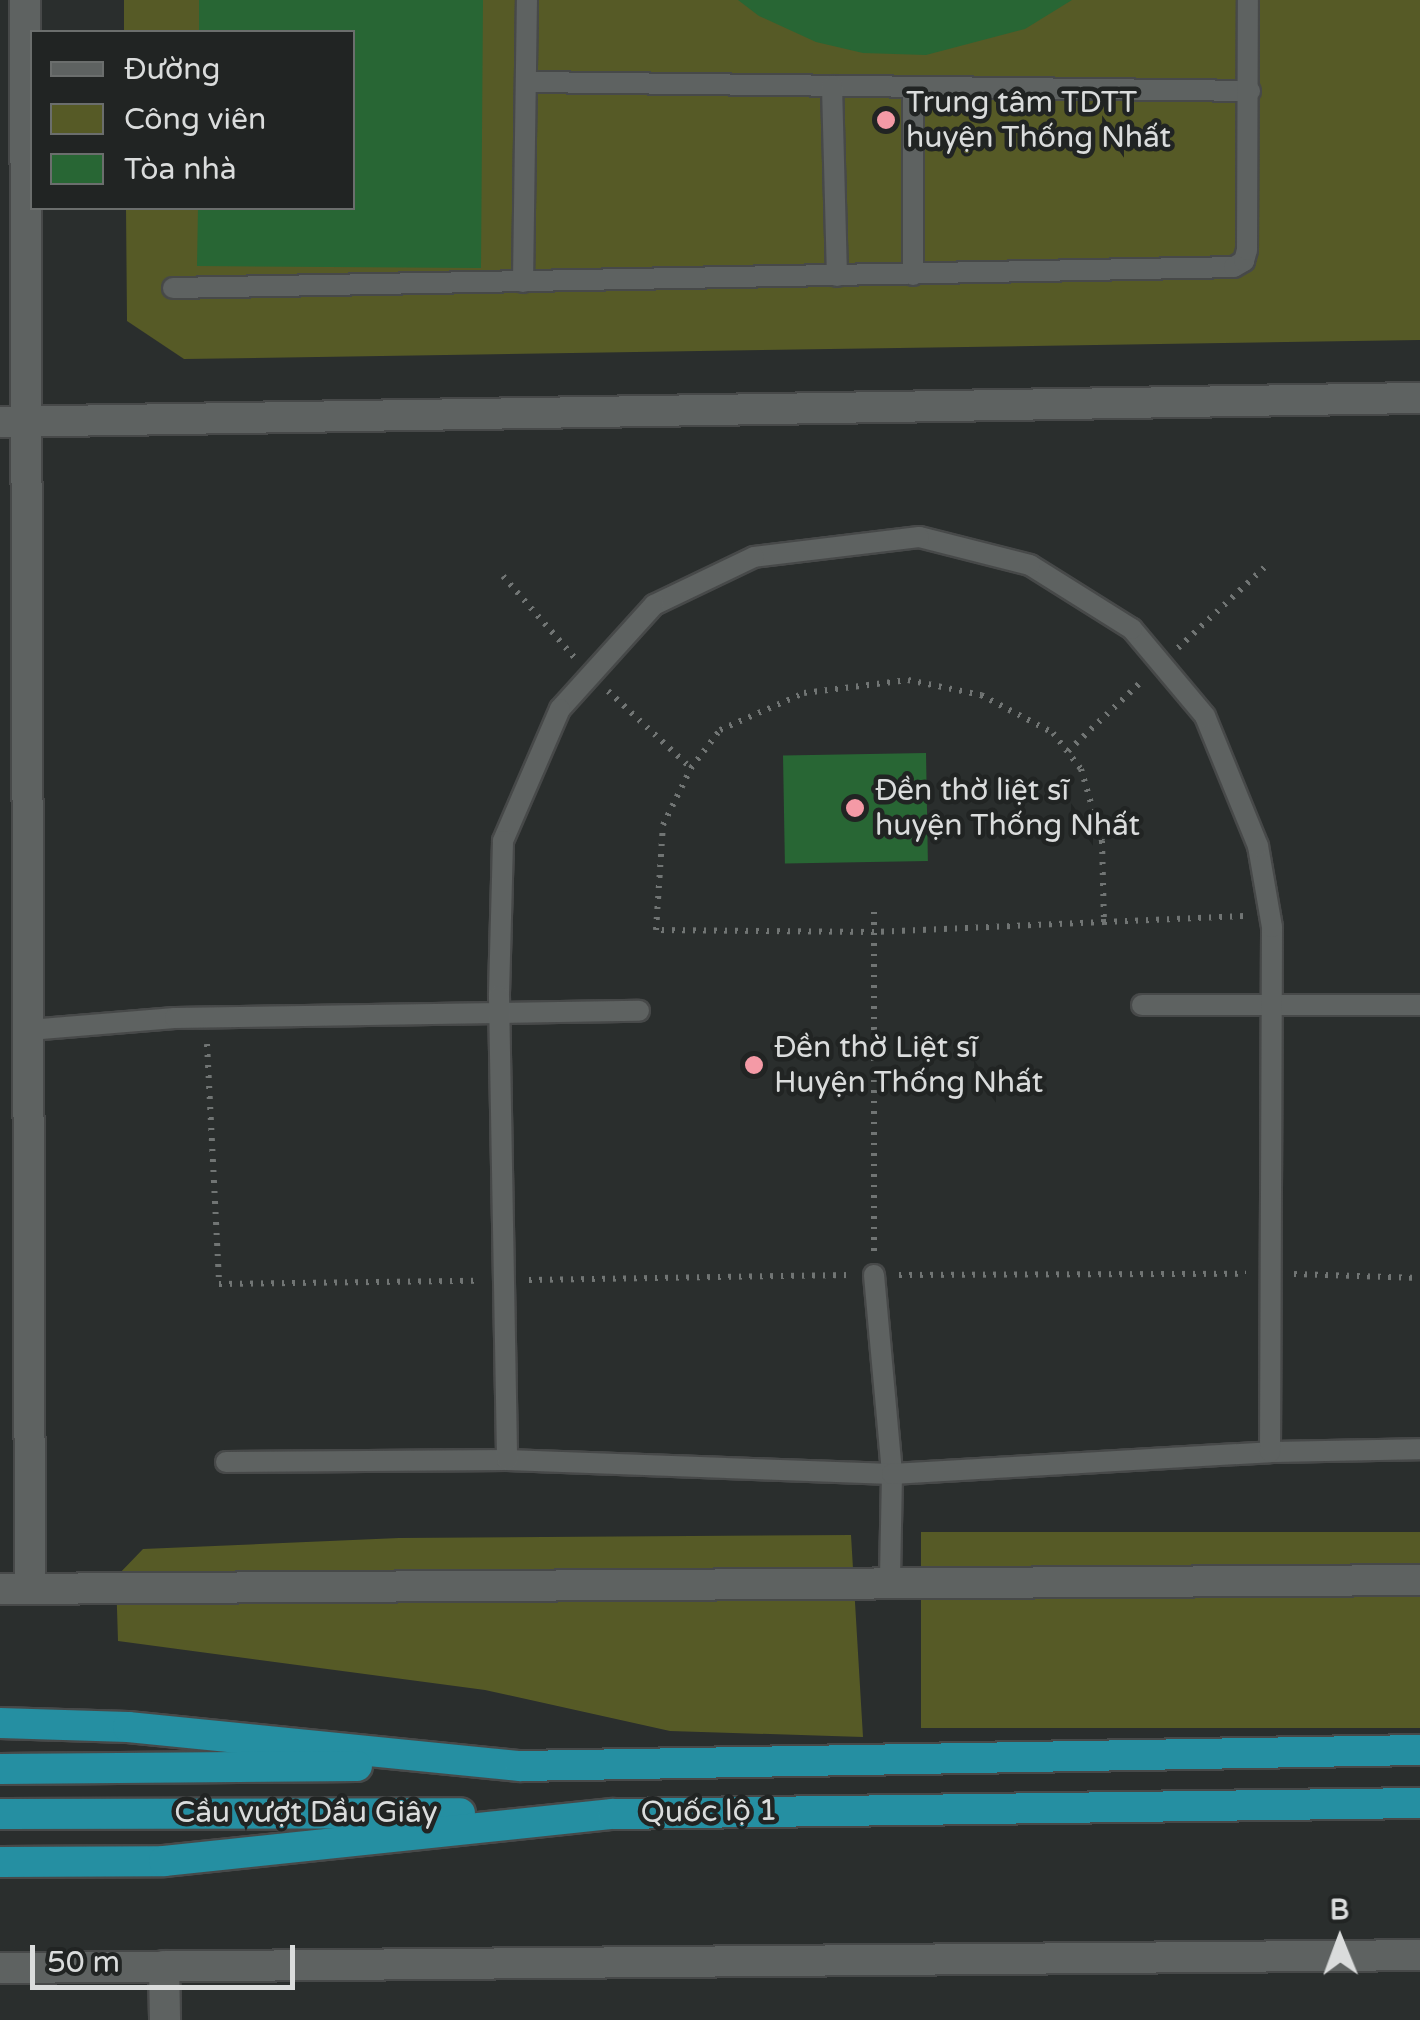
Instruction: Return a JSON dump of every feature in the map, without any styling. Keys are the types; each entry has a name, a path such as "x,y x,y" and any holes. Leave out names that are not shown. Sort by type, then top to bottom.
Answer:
{"highway":[{"name":"Quốc lộ 1","path":"0,1723 128,1726 520,1766 1420,1750"},
{"name":"Cầu vượt Dầu Giây","path":"0,1769 520,1766"},
{"name":"Quốc lộ 1","path":"0,1862 164,1861 613,1814 1420,1803"},
{"name":"Cầu vượt Dầu Giây","path":"0,1814 613,1814"}],"street":[{"path":"25,0 13,86 14,724 29,1030 15,1588 1420,1580"},
{"path":"13,421 1420,398"},
{"path":"0,1968 1420,1955"},
{"path":"164,1966 165,2020"}],"lane":[{"path":"523,282 527,0"},
{"path":"173,288 1234,267 1244,261 1247,250 1248,0"},
{"path":"528,82 1250,91"},
{"path":"832,86 837,276"},
{"path":"913,87 913,275"},
{"path":"507,1460 500,1015 503,841 560,708 654,606 754,557 919,538 1030,565 1132,629 1205,716 1258,846 1270,916 1270,1452"},
{"path":"1142,1004 1420,1004"},
{"path":"29,1030 206,1018 638,1011"},
{"path":"874,1275 892,1474 890,1583"},
{"path":"226,1462 507,1460 892,1474 1270,1452 1420,1449"}],"path":[{"path":"1104,922 1102,841 1081,769 1053,733 981,695 908,680 804,692 720,730 691,768 662,825 656,930 874,932 1270,916"},
{"path":"874,912 874,1275"},
{"path":"206,1018 219,1284 874,1275 1270,1274 1420,1278"}],"green space":[{"name":"Trung tâm TDTT huyện Thống Nhất","path":"124,0 1420,0 1420,340 184,359 127,321 126,210 355,210 355,30 124,30"},
{"path":"921,1532 1420,1532 1420,1728 921,1728"},
{"path":"851,1535 863,1737 670,1731 485,1690 118,1641 116,1577 143,1549 399,1538"}],"building":[{"path":"199,0 483,0 481,268 197,266 198,210 355,210 355,30 199,30"},
{"path":"738,0 1072,0 1025,29 926,55 863,53 816,42 759,16"},
{"name":"Đền thờ liệt sĩ huyện Thống Nhất","path":"926,753 928,861 785,863 783,755"}],"place":[{"name":"Trung tâm TDTT huyện Thống Nhất","path":"886,120"},
{"name":"Đền thờ liệt sĩ huyện Thống Nhất","path":"855,808"},
{"name":"Đền thờ Liệt sĩ Huyện Thống Nhất","path":"754,1065"}]}
